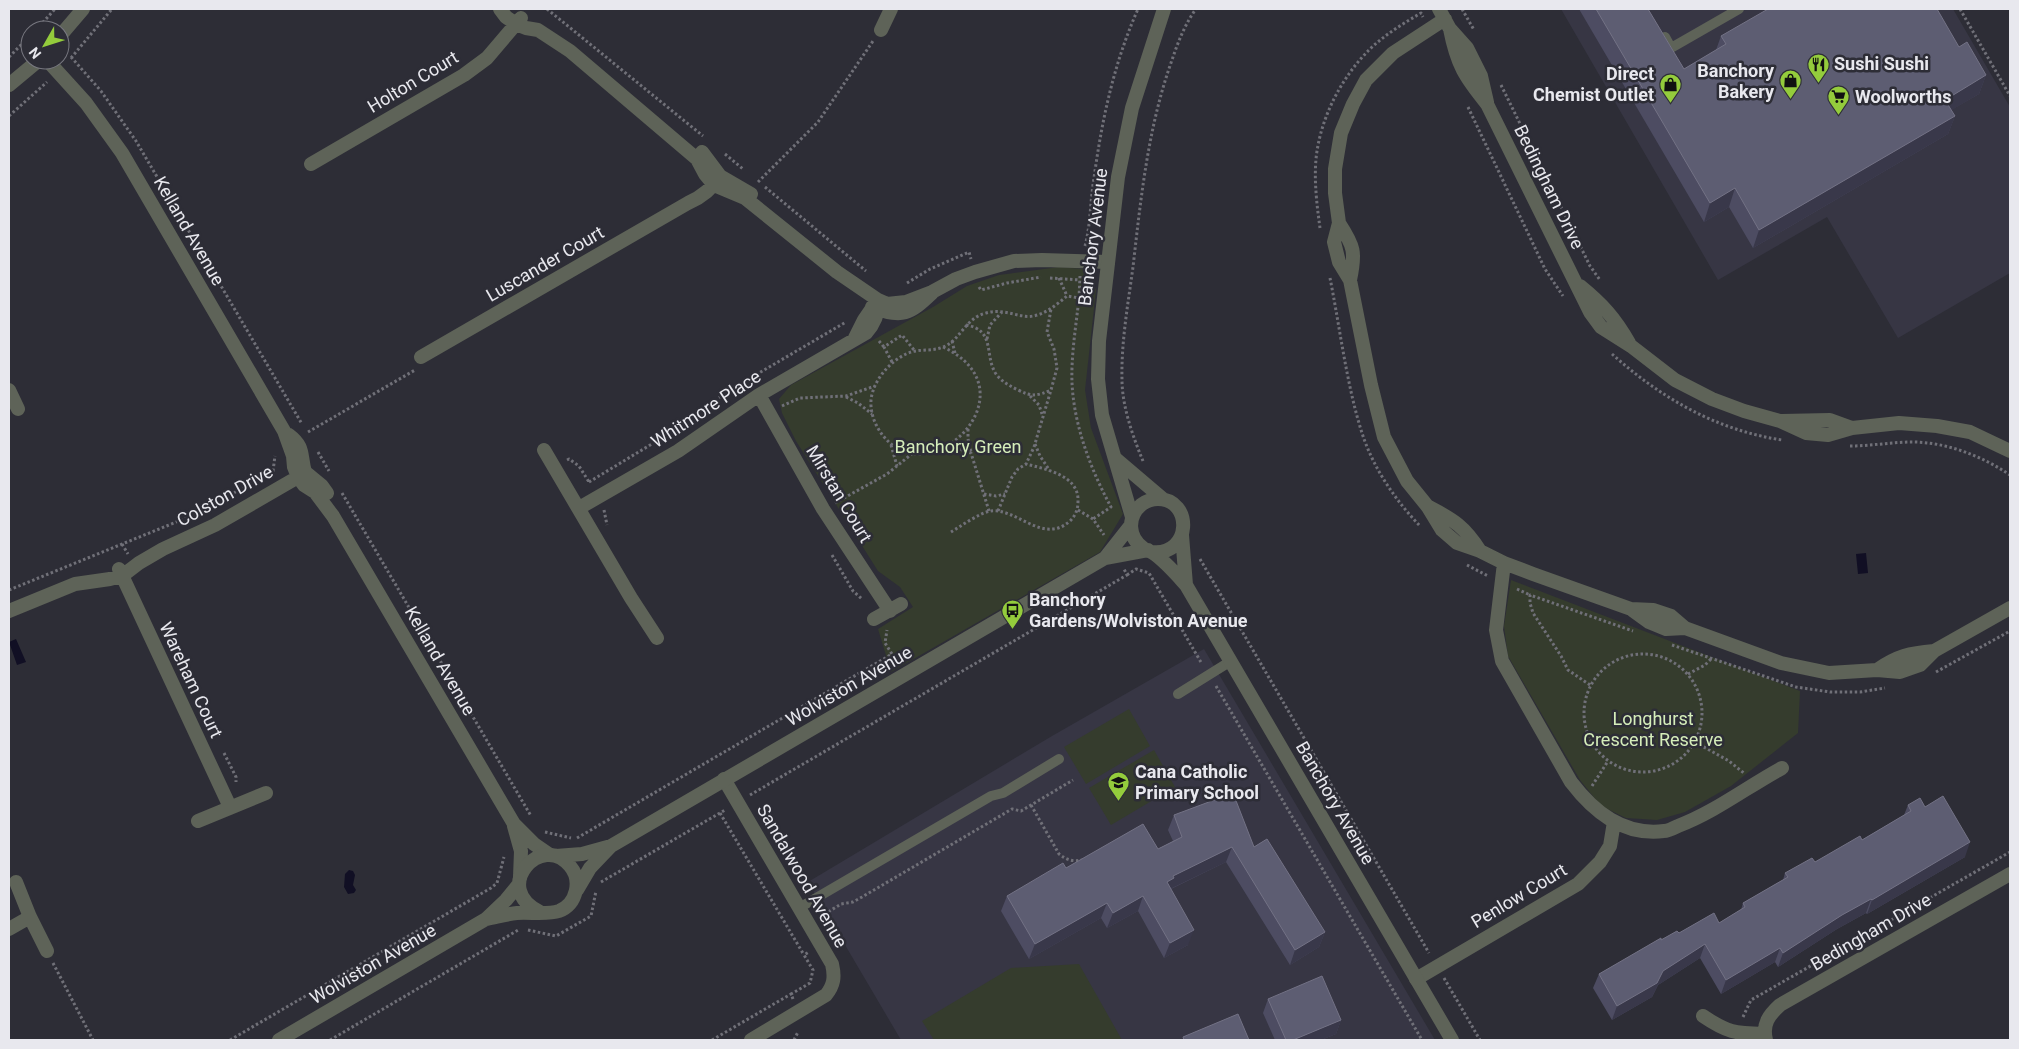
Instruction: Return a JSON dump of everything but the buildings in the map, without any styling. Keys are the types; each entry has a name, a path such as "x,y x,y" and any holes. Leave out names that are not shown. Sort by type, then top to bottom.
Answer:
{"street":[{"path":"70,24 83,9"},
{"path":"500,9 506,17 536,20 548,25 557,33 570,51 675,138 695,146 704,153 714,180 749,191 769,216 876,305 896,304 932,292 956,279 975,272 1014,261 1108,262"},
{"path":"881,30 891,9"},
{"name":"Banchory Avenue","path":"1131,521 1116,459 1102,415 1098,380 1099,341 1118,177 1132,108 1147,56 1162,16 1173,9"},
{"name":"Holton Court","path":"311,164 464,75 487,58 516,17"},
{"path":"1445,19 1393,53 1366,80 1353,104 1341,134 1335,169 1335,193 1339,223 1351,242 1354,260 1350,280 1371,385 1384,437 1407,481 1428,507 1451,518 1468,533 1480,551 1504,563 1632,609 1649,622 1666,629 1684,628 1781,664 1829,673 1877,670 1893,659 1910,653 1934,651 2010,608"},
{"name":"Bedingham Drive","path":"1445,19 1467,48 1481,76 1487,104 1557,247 1578,285 1600,303 1616,321 1630,346 1676,380 1728,405 1780,421 1806,433 1828,434 1852,428 1899,424 1937,426 1970,432 2010,451"},
{"path":"9,85 27,70"},
{"name":"Kelland Avenue","path":"56,70 86,103 122,153 294,436 302,451 302,475 322,486 330,498 334,516 514,824 529,838 521,851 520,881"},
{"name":"Luscander Court","path":"421,357 699,198 714,180"},
{"name":"Whitmore Place","path":"579,508 678,451 759,395 854,341 876,305"},
{"path":"9,390 18,409"},
{"name":"Mirstan Court","path":"759,395 823,509 887,612"},
{"path":"544,450 631,598 657,638"},
{"path":"1116,459 1162,499 1178,509 1184,526 1178,543 1171,549 1162,552 1150,551 1137,542 1132,534 1131,521 1136,509 1143,503 1152,499 1162,499"},
{"name":"Colston Drive","path":"9,611 75,584 86,575 120,572 136,555 146,550 162,549 215,525 302,475"},
{"name":"Wolviston Avenue","path":"1111,554 1131,521"},
{"name":"Banchory Avenue","path":"1182,535 1186,585"},
{"name":"Banchory Avenue","path":"1150,551 1186,585 1452,1040"},
{"name":"Wolviston Avenue","path":"553,856 584,853 611,846 1111,554 1150,551"},
{"path":"1504,563 1496,630 1502,661 1571,782 1584,799 1602,815 1630,830 1664,831 1696,819 1782,768"},
{"name":"Wareham Court","path":"120,572 230,807"},
{"name":"Sandalwood Avenue","path":"724,780 832,964 834,980 832,987 826,995 766,1036 751,1040"},
{"path":"198,821 266,793"},
{"name":"Penlow Court","path":"1416,978 1578,884 1600,862 1610,846 1614,822"},
{"path":"529,838 553,856 564,860 575,873 576,890 573,899 567,906 559,911 550,913 540,912 532,908 525,901 520,881 523,869 534,858 553,856"},
{"name":"Wolviston Avenue","path":"576,890 592,866 611,846"},
{"name":"Bedingham Drive","path":"1703,1016 1721,1028 1734,1033 1766,1037 1765,1024 1770,1014 1780,1005 2010,874"},
{"name":"Wolviston Avenue","path":"280,1040 486,920 506,900 520,881"},
{"path":"16,882 30,917 47,951"},
{"name":"Wolviston Avenue","path":"486,920 516,913 540,912"},
{"path":"9,929 30,917"}],"lane":[{"path":"1658,25 1672,48 1739,9"},
{"path":"1178,694 1231,661"},
{"path":"799,908 991,796 1003,793 1059,759"}],"path":[{"path":"45,20 55,9"},
{"path":"548,9 704,137"},
{"path":"1114,516 1100,488 1077,417 1072,384 1072,368 1081,261 1090,226 1093,181 1103,116 1116,64 1138,9"},
{"path":"1146,465 1135,442 1128,416 1122,382 1122,359 1153,123 1176,48 1189,18 1196,9"},
{"path":"1419,9 1430,28"},
{"path":"1462,9 1476,35"},
{"path":"1960,9 2010,96"},
{"path":"1320,230 1316,200 1316,159 1323,128 1335,96 1350,72 1371,48 1393,30 1421,13"},
{"path":"871,275 757,181 818,122 881,30"},
{"path":"9,57 20,46"},
{"path":"71,57 101,92 136,141 294,436"},
{"path":"1497,78 1590,266 1604,286"},
{"path":"1464,101 1545,269 1564,297"},
{"path":"719,150 750,175"},
{"path":"900,288 930,269 969,252 981,290 1041,277 1080,280"},
{"path":"1329,275 1354,404 1364,437 1376,465 1393,494 1425,531"},
{"path":"1059,278 1066,296"},
{"path":"897,466 890,444 881,433 870,408 875,385 892,362 914,350 943,347 952,341 973,318 987,312 1003,312 1026,317 1040,314 1052,308 1066,296 1079,298"},
{"path":"998,511 1012,477 1018,469 1026,464 1035,443 1052,390 1057,368 1054,349 1047,332 1052,308"},
{"path":"1003,312 990,325 987,339 990,359 996,374 1007,384 1030,396 1038,405 1043,415"},
{"path":"966,324 976,326 987,339"},
{"path":"892,362 884,347 902,335 914,350"},
{"path":"952,341 956,353"},
{"path":"943,347 963,358 975,376 981,396 976,416 968,428 944,448"},
{"path":"1606,349 1634,374 1675,403 1714,421 1763,437 1787,441"},
{"path":"9,590 196,514 273,471 276,456 272,449 416,369 421,357"},
{"path":"770,412 800,398 846,396 875,385"},
{"path":"589,482 665,436 730,390 743,406"},
{"path":"1030,396 1052,390"},
{"path":"846,396 858,402 872,414"},
{"path":"968,428 971,453 989,511"},
{"path":"1843,446 1913,442 1946,446 1992,463 2010,475"},
{"path":"1035,443 1040,456 1050,471"},
{"path":"890,444 909,453 925,453 944,448 959,449 971,453"},
{"path":"317,450 332,475"},
{"path":"823,509 887,474 913,453"},
{"path":"951,532 989,511 998,511 1035,526 1050,529 1060,527 1070,521 1078,510 1078,497 1072,485 1064,477 1026,464"},
{"path":"342,492 529,838"},
{"path":"984,494 996,496 1006,494"},
{"path":"1094,519 1111,507"},
{"path":"1078,510 1094,519 1103,534 1111,554 1127,575"},
{"path":"1103,534 1111,528"},
{"path":"575,839 892,654 885,643 887,612 853,591 828,548"},
{"path":"1200,557 1215,587 1480,1040"},
{"path":"1460,560 1476,570 1540,599"},
{"path":"738,802 1136,569 1149,573 1422,1040"},
{"path":"1530,595 1533,613 1568,670 1590,685"},
{"path":"1636,653 1655,654 1673,661 1688,674 1698,689 1702,706 1702,725 1695,742 1683,757 1666,768 1646,772 1626,770 1608,761 1596,749 1587,734 1583,718 1584,701 1590,685 1602,669 1618,659 1636,653"},
{"path":"1688,674 1706,665 1711,658"},
{"path":"1695,742 1730,762 1754,783"},
{"path":"1584,799 1608,761"},
{"path":"823,924 819,917 841,904 853,902 1012,809 1021,811 1073,780"},
{"path":"1031,805 1060,854 1065,859 1072,861 1086,859"},
{"path":"712,1040 810,983 813,970 720,813"},
{"path":"230,1040 491,888 496,883 501,872 504,853 542,831 575,839 584,853"},
{"path":"1061,865 1065,859"},
{"path":"592,866 600,882"},
{"path":"804,955 821,945"},
{"path":"47,951 93,1040"},
{"path":"791,994 809,1025 796,1033 794,1040"}],"shaded area":[{"path":"1561,9 1953,9 2010,107 2010,273 1898,338 1827,217 1718,280"},
{"path":"1866,553 1868,573 1858,574 1856,554"},
{"path":"16,639 26,662 17,665 9,642"},
{"name":"Cana Catholic Primary School","path":"1204,649 1435,1040 901,1040 808,882 1052,736"},
{"path":"349,870 353,871 355,875 353,885 356,890 354,893 348,894 344,887 345,874"}],"green space":[{"name":"Banchory Green","path":"1059,267 1084,269 1091,278 1096,290 1085,390 1091,428 1123,514 1100,552 891,672 878,629 913,607 900,587 878,571 796,441 782,413 779,399 791,385 933,307 967,286 999,275"},
{"name":"Longhurst Crescent Reserve","path":"1511,580 1800,691 1798,733 1731,786 1685,812 1657,820 1626,818 1601,806 1580,780 1508,656 1504,626"},
{"path":"1129,709 1150,746 1086,784 1064,747"},
{"path":"1154,750 1175,787 1111,825 1089,788"},
{"path":"1079,964 1122,1040 934,1040 922,1021 1011,968"}],"place":[{"name":"Sushi Sushi","path":"1818,83"},
{"name":"Banchory Bakery","path":"1790,100"},
{"name":"Direct Chemist Outlet","path":"1670,103"},
{"name":"Woolworths","path":"1839,116"},
{"name":"Banchory Gardens/Wolviston Avenue","path":"1013,629"},
{"name":"Cana Catholic Primary School","path":"1119,801"}]}
